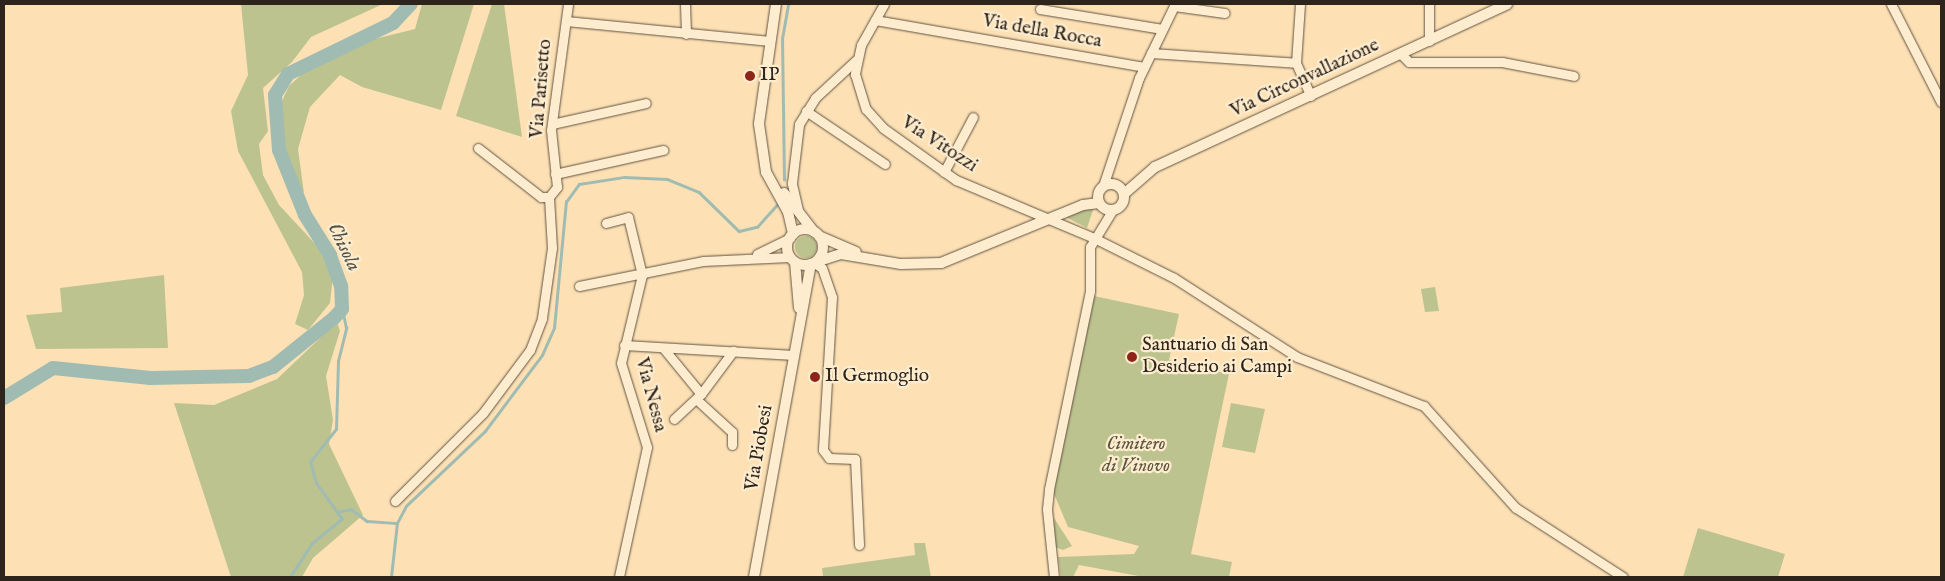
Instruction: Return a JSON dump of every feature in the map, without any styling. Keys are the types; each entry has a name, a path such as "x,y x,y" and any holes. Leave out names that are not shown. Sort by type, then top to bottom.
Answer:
{"street":[{"name":"Via Parisetto","path":"395,501 482,412 530,350 542,318 552,248 545,197 557,187 552,124 568,4"},
{"path":"685,4 686,34"},
{"path":"776,4 758,124 762,154 788,212 792,236"},
{"path":"801,217 792,183 795,138 806,111 856,60 884,4"},
{"path":"1300,4 1296,63 1311,96"},
{"path":"1429,4 1429,41"},
{"name":"Via Circonvallazione","path":"1122,191 1155,167 1507,4"},
{"path":"1891,4 1941,102"},
{"path":"1101,224 1103,192 1144,67 1174,5 1225,13"},
{"path":"1040,9 1162,29"},
{"name":"Via della Rocca","path":"875,20 1144,67"},
{"path":"566,21 686,34 770,40"},
{"path":"1151,53 1296,63"},
{"path":"1401,54 1409,62 1502,62 1574,76"},
{"name":"Via Vitozzi","path":"856,60 856,85 873,119 944,172 1094,238 1174,278 1297,357 1424,406 1516,508 1623,577"},
{"path":"552,124 646,102"},
{"path":"806,111 885,164"},
{"path":"944,172 973,117"},
{"path":"478,148 545,197"},
{"path":"555,174 663,150"},
{"path":"762,154 801,217 817,234 868,258"},
{"path":"814,263 841,254 919,265 957,260 1083,204 1103,192 1122,191 1122,205 1112,210 1101,224 1094,238 1090,291 1047,509 1054,577"},
{"path":"1103,192 1112,210"},
{"path":"606,223 628,217 642,275"},
{"path":"755,255 792,236 817,234"},
{"name":"Via Piobesi","path":"754,577 800,324 814,263 822,252 817,234"},
{"name":"Via Piobesi","path":"792,236 792,259 800,324"},
{"path":"579,286 642,275 698,262 755,255 814,263 822,268 832,296 823,450 829,458 855,459 859,545"},
{"name":"Via Nessa","path":"619,577 647,447 621,363 642,275"},
{"path":"624,345 664,349 794,354"},
{"path":"664,349 699,397 732,432 732,445"},
{"path":"674,419 699,397 733,351"}],"green space":[{"path":"241,4 383,4 311,37 292,62 263,88 268,131 259,144 263,175 279,205 319,248 333,276 330,303 308,330 295,324 304,295 302,272 238,151 231,111 248,75"},
{"path":"422,4 474,4 441,110 362,87 340,75 310,107 298,149 304,193 289,173 279,126 281,103 289,86 317,60 350,45 415,29"},
{"path":"492,4 504,4 522,137 456,116"},
{"path":"1095,204 1087,228 1064,216"},
{"path":"806,236 814,239 817,247 814,255 806,258 798,255 795,247 798,239"},
{"path":"164,275 168,348 36,349 26,315 62,312 60,288"},
{"path":"1435,287 1439,311 1425,312 1421,289"},
{"name":"Cimitero di Vinovo","path":"1094,296 1179,314 1169,360 1229,374 1191,554 1232,562 1229,577 1144,577 1079,565 1073,577 1061,577 1058,557 1134,554 1139,546 1068,527 1052,489"},
{"path":"337,322 340,331 326,376 333,420 329,444 363,515 313,558 302,577 231,577 174,403 214,405 277,379"},
{"path":"1231,403 1265,409 1255,453 1222,447"},
{"path":"1054,518 1072,546 1063,550 1055,547"},
{"path":"1698,528 1785,554 1778,577 1683,577"},
{"path":"914,543 925,543 931,577 823,577 822,568 915,555"}],"waterway":[{"name":"Chisola","path":"4,398 53,368 150,378 249,376 273,367 334,318 342,309 341,286 330,255 305,215 279,150 275,95 288,74 393,23 411,4"},
{"path":"784,180 782,39 788,4"},
{"path":"391,577 397,523 406,506 485,431 542,355 554,328 566,202 579,184 624,177 667,179 699,192 739,231 757,227 777,205"},
{"path":"290,577 312,543 342,519 316,483 310,462 336,429 338,361 346,328 342,309"},
{"path":"337,512 351,509 367,521 397,523"}],"place":[{"name":"IP","path":"750,76"},
{"name":"Santuario di San Desiderio ai Campi","path":"1132,357"},
{"name":"Il Germoglio","path":"815,377"}]}
